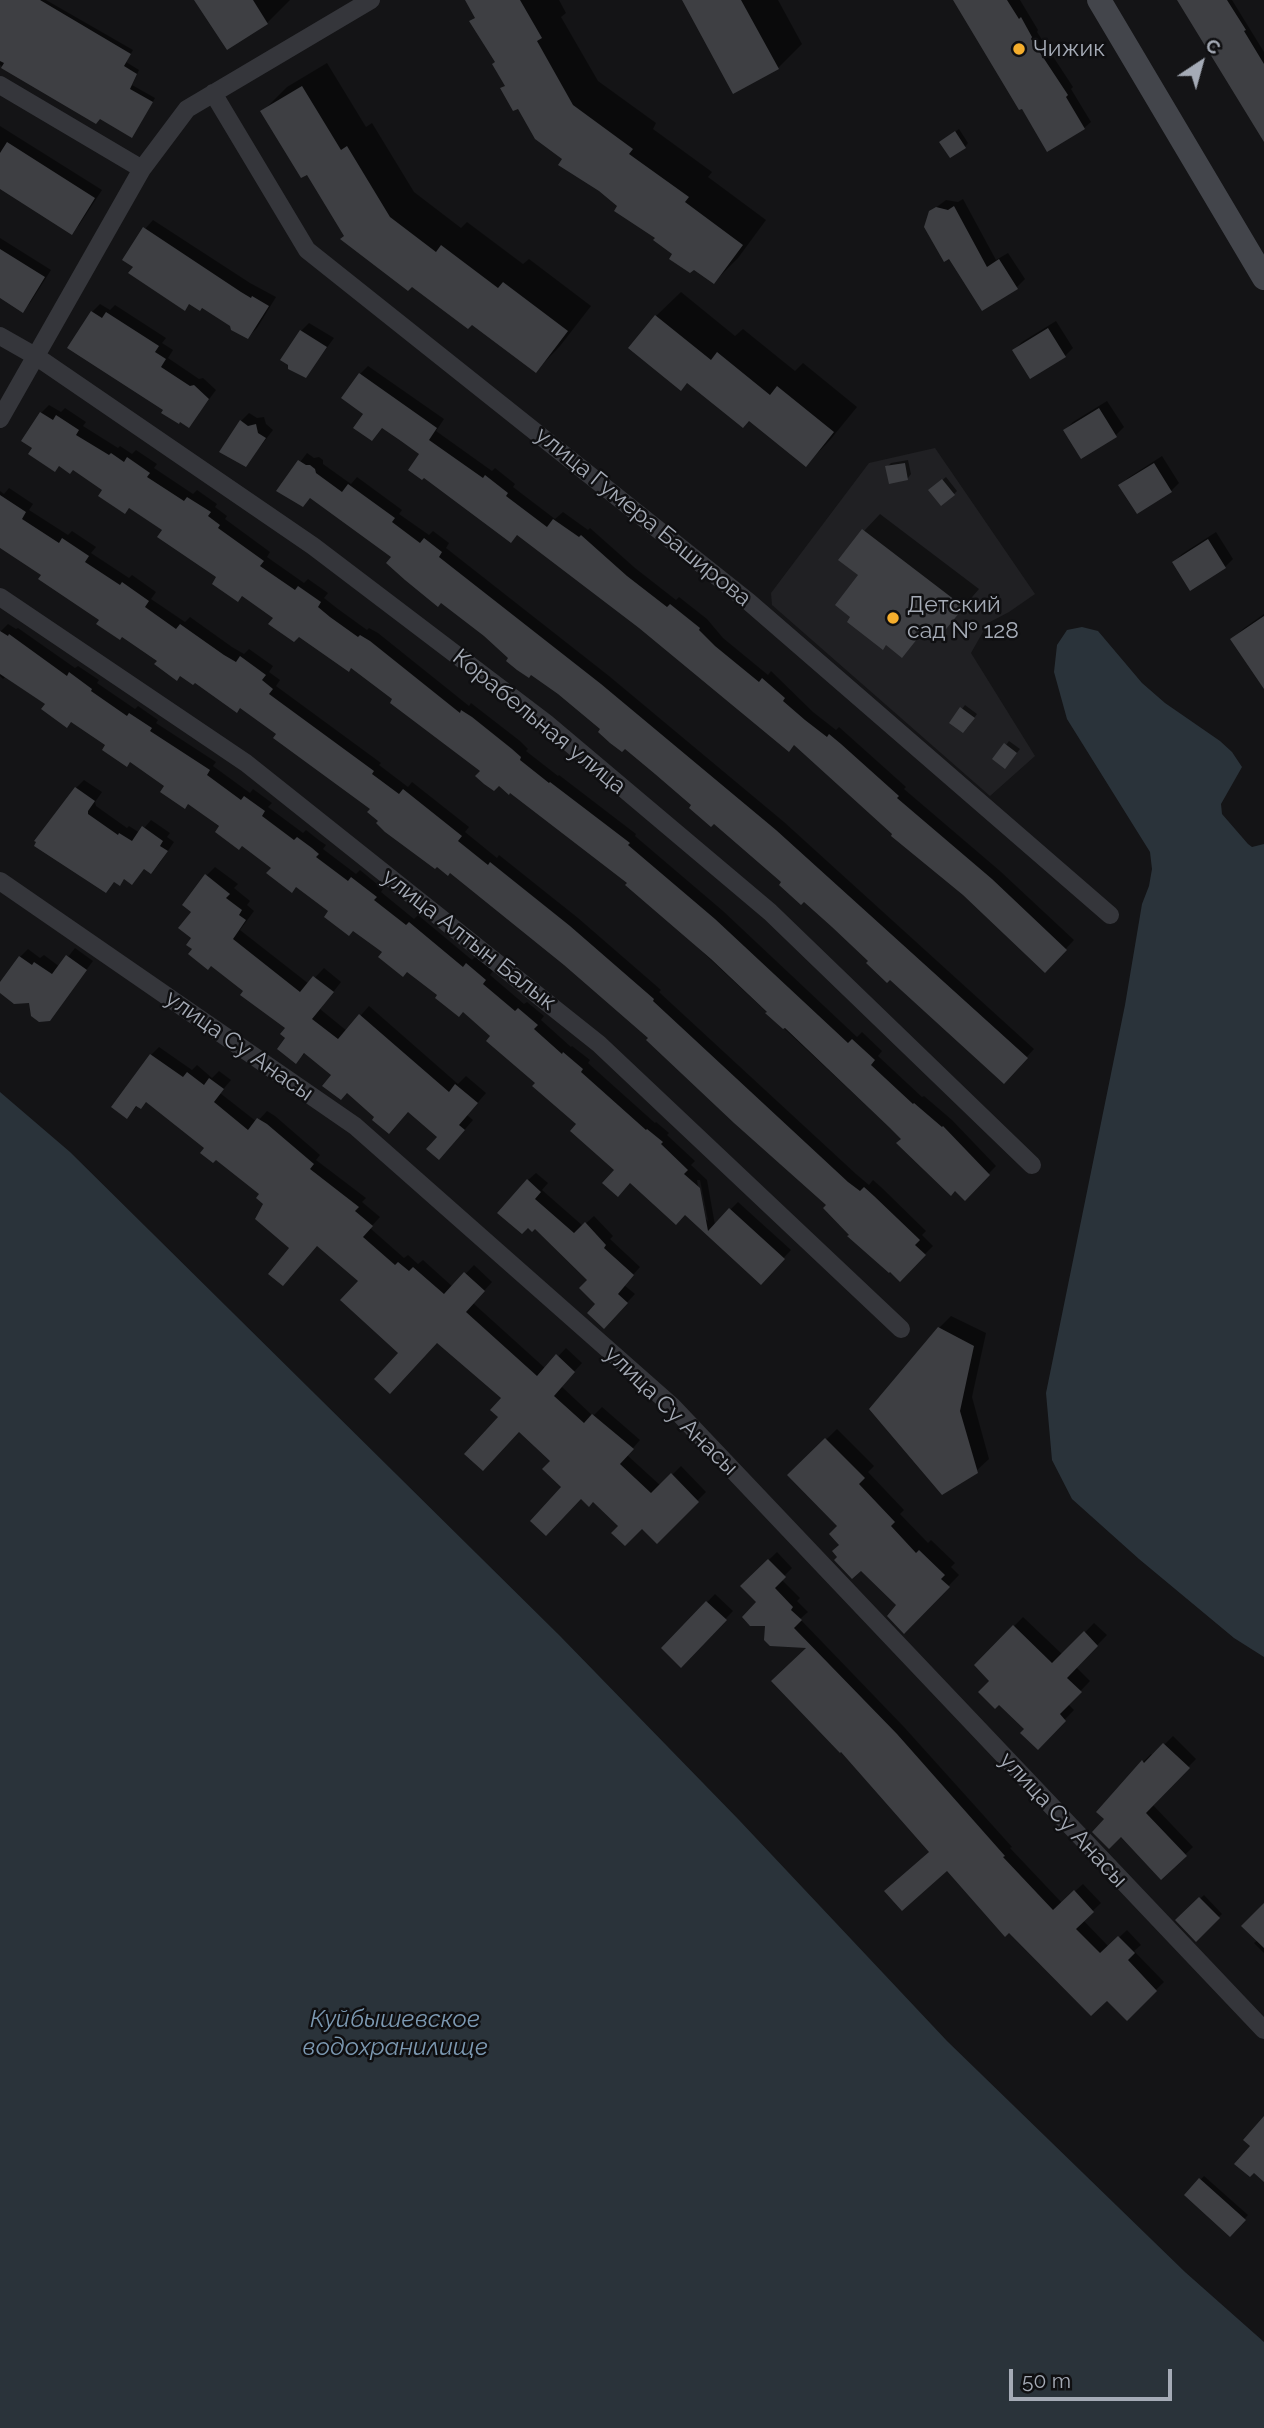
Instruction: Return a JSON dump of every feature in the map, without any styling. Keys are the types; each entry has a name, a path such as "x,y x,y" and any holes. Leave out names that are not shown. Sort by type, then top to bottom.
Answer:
{"main road":[{"path":"1099,0 1264,278"}],"street":[{"path":"0,419 142,169 187,109 370,0"},
{"path":"0,85 142,169"},
{"name":"улица Гумера Баширова","path":"213,93 307,250 749,602 1110,915"},
{"name":"Корабельная улица","path":"0,336 37,356 313,546 546,723 770,912 1032,1165"},
{"name":"улица Алтын Балык","path":"0,597 246,763 599,1044 901,1329"},
{"name":"улица Су Анасы","path":"0,881 355,1126 672,1406 1264,2030"}],"shaded area":[{"name":"Детский сад № 128","path":"935,448 1035,594 988,623 971,653 1035,756 990,796 772,605 771,593 869,463"}],"water":[{"path":"1082,627 1098,631 1142,683 1232,752 1242,767 1221,804 1222,814 1252,847 1264,844 1264,1657 1234,1638 1072,1499 1052,1460 1046,1393 1125,1005 1142,904 1152,869 1150,852 1067,719 1054,672 1057,645 1067,630"},
{"name":"Куйбышевское водохранилище","path":"0,1092 70,1152 560,1636 739,1820 947,2041 1185,2272 1264,2342 1264,2428 0,2428"}],"building":[{"path":"0,0 40,0 131,54 124,66 137,74 130,89 153,102 132,138 100,119 96,124 1,68 4,63 0,61"},
{"path":"194,0 253,0 268,24 227,50"},
{"path":"465,0 520,0 542,38 537,41 573,105 633,149 629,154 689,197 685,202 743,245 714,284 694,270 690,273 669,259 672,254 653,240 655,238 614,211 617,206 599,191 558,165 562,159 535,139 518,109 513,111 500,88 505,86 492,64 495,62 469,21 475,18"},
{"path":"682,0 741,0 779,69 733,94"},
{"path":"953,0 1007,0 1019,19 1021,17 1031,39 1068,95 1066,97 1085,129 1047,152"},
{"path":"1177,0 1227,0 1246,30 1244,31 1264,64 1264,142"},
{"path":"302,86 341,150 347,146 390,217 436,252 441,245 498,288 503,282 568,331 536,373 472,325 468,329 412,287 408,291 340,239 344,236 307,175 301,178 260,111"},
{"path":"955,131 966,148 950,158 939,142"},
{"path":"7,142 95,198 72,235 0,189 0,153"},
{"path":"954,206 987,267 999,259 1018,289 982,311 949,259 944,262 924,227 929,211 936,207 948,210"},
{"path":"143,227 241,292 269,306 248,339 202,308 200,311 189,304 185,311 128,273 133,267 122,260"},
{"path":"0,249 45,277 23,313 0,298"},
{"path":"91,311 102,318 106,312 159,346 155,352 166,359 161,367 190,386 194,385 209,399 189,428 161,413 163,410 67,348"},
{"path":"655,315 711,360 717,352 770,395 777,386 834,432 806,467 749,421 743,428 687,383 681,391 628,348"},
{"path":"1048,328 1066,357 1030,379 1012,350"},
{"path":"300,330 327,347 306,378 288,369 288,365 280,360"},
{"path":"359,373 437,428 429,440 483,478 485,475 508,493 506,496 547,527 553,519 579,537 581,535 627,576 667,607 670,604 700,628 715,646 759,682 762,678 805,720 841,744 899,796 897,798 992,879 1067,950 1045,973 963,895 891,836 892,834 794,745 789,752 639,628 517,535 511,543 424,478 422,480 408,470 419,454 401,441 382,428 372,441 353,428 363,414 341,398"},
{"path":"1099,408 1117,437 1081,459 1063,430"},
{"path":"40,412 53,420 56,415 79,430 76,435 124,462 127,457 150,473 147,477 184,501 187,497 211,512 208,516 220,525 218,528 264,561 260,566 295,590 298,586 321,602 318,607 330,617 358,637 360,635 370,641 460,713 461,710 472,717 521,757 520,760 630,843 628,845 715,919 848,1043 852,1039 875,1060 871,1065 913,1104 943,1126 990,1175 965,1201 955,1191 951,1196 896,1143 901,1139 890,1128 785,1028 765,1013 767,1012 711,959 625,885 627,883 510,793 509,795 499,786 494,791 484,784 475,776 480,771 390,703 392,699 351,668 349,672 299,637 294,642 268,624 273,618 242,596 238,602 212,584 216,577 157,537 162,530 129,508 125,514 98,496 102,490 73,470 70,474 59,466 55,472 28,454 32,448 21,441"},
{"path":"240,420 248,426 256,424 258,433 266,438 246,467 219,452"},
{"path":"298,460 310,465 316,473 342,492 348,484 395,518 392,522 420,543 424,538 442,552 439,557 601,684 776,830 1028,1058 1004,1084 890,980 887,983 866,963 868,961 804,902 801,905 779,885 781,882 714,824 711,827 689,808 691,805 655,774 625,749 622,752 610,743 598,732 600,729 558,694 531,675 529,678 517,670 484,636 441,603 438,607 405,580 386,563 391,557 310,498 303,507 276,491"},
{"path":"905,463 908,480 889,484 885,466"},
{"path":"1154,463 1172,492 1137,514 1118,485"},
{"path":"942,479 955,495 941,506 928,490"},
{"path":"0,495 26,512 22,519 59,543 62,538 89,556 85,562 120,585 122,582 149,601 145,607 176,629 180,624 224,655 236,662 240,656 266,675 262,680 273,689 269,694 374,771 372,774 399,794 403,789 462,836 458,841 488,865 490,862 570,926 654,999 653,1001 848,1182 860,1191 864,1187 874,1196 920,1240 915,1245 926,1255 900,1282 847,1236 849,1235 823,1208 826,1205 734,1123 646,1040 648,1038 564,965 450,873 448,876 437,867 435,869 385,832 376,823 378,821 367,812 370,809 273,738 276,734 240,708 237,713 195,683 193,685 180,676 177,681 154,664 157,661 122,637 120,640 96,624 99,620 38,579 41,575 0,548"},
{"path":"862,529 964,607 942,634 929,624 902,658 886,645 883,650 847,622 850,617 835,605 858,575 838,560"},
{"path":"1208,539 1226,568 1190,591 1172,562"},
{"path":"1264,616 1264,689 1230,639"},
{"path":"0,631 8,636 9,634 67,676 69,672 127,716 129,713 152,728 150,731 210,770 207,775 241,800 244,796 265,811 262,816 294,840 297,837 312,848 319,854 316,857 348,881 351,877 377,897 374,900 406,925 409,922 463,967 466,963 486,980 483,984 515,1011 518,1008 538,1025 534,1029 583,1069 581,1072 663,1142 661,1144 688,1170 684,1174 700,1188 708,1231 729,1208 785,1259 761,1285 685,1215 676,1225 630,1183 618,1197 602,1183 614,1170 570,1131 576,1124 532,1086 535,1083 486,1041 490,1036 463,1012 459,1017 435,998 437,995 407,972 403,977 378,957 382,952 353,931 349,936 324,917 328,911 296,887 292,893 266,873 271,868 242,846 239,850 215,832 219,826 188,804 185,809 160,792 164,786 130,762 127,767 102,750 105,745 71,722 67,728 41,709 45,704 0,674"},
{"path":"960,707 975,718 963,733 949,723"},
{"path":"1004,743 1017,753 1005,769 992,759"},
{"path":"75,787 95,801 88,814 118,835 119,833 132,841 142,826 163,841 160,846 168,851 151,874 144,869 132,885 124,879 120,886 114,882 106,893 34,846 34,841"},
{"path":"205,874 230,894 226,898 242,910 239,915 246,920 233,939 300,992 313,976 334,992 312,1019 338,1039 359,1014 449,1092 455,1084 478,1103 459,1125 465,1130 439,1160 426,1149 437,1137 408,1112 389,1134 347,1093 341,1100 322,1086 331,1075 304,1053 296,1064 277,1049 285,1038 280,1034 285,1028 240,995 243,991 211,966 208,970 188,954 192,949 186,945 191,938 178,928 191,912 182,905"},
{"path":"66,955 87,970 50,1021 39,1022 31,1016 29,1003 14,1004 0,993 0,982 19,956 52,974"},
{"path":"150,1054 183,1077 187,1072 204,1085 209,1078 224,1089 214,1102 248,1130 257,1118 314,1164 310,1169 359,1207 355,1211 373,1226 363,1237 395,1265 398,1262 409,1271 413,1267 444,1294 464,1272 485,1291 466,1312 537,1376 556,1354 575,1372 554,1396 584,1423 592,1414 634,1449 620,1464 651,1493 671,1473 699,1502 657,1544 642,1529 625,1546 611,1533 618,1526 593,1502 589,1507 581,1499 546,1536 530,1521 561,1487 542,1469 550,1461 519,1432 483,1471 464,1454 498,1417 490,1410 501,1398 437,1343 390,1394 374,1379 398,1353 340,1300 358,1281 317,1246 283,1286 268,1274 289,1248 255,1219 263,1204 256,1198 259,1194 216,1160 213,1163 200,1153 204,1148 146,1102 141,1109 136,1106 127,1119 111,1107"},
{"path":"527,1179 541,1192 535,1199 574,1233 585,1222 606,1245 604,1248 634,1275 618,1294 628,1303 604,1329 587,1313 595,1304 579,1288 587,1280 535,1229 532,1232 528,1228 522,1234 497,1213"},
{"path":"938,1327 974,1346 960,1411 978,1473 942,1495 869,1409"},
{"path":"825,1438 865,1478 859,1484 895,1522 891,1526 916,1553 919,1550 945,1575 941,1579 950,1587 904,1634 887,1616 896,1605 861,1571 852,1579 834,1560 837,1557 832,1551 839,1545 829,1534 837,1526 787,1475"},
{"path":"768,1559 786,1577 775,1588 802,1620 794,1628 897,1734 1005,1856 1003,1857 1053,1910 1074,1890 1094,1912 1076,1929 1100,1953 1118,1936 1135,1953 1128,1960 1157,1991 1127,2021 1107,2001 1091,2016 1009,1933 1005,1937 947,1871 902,1911 884,1891 929,1852 841,1752 771,1681 806,1648 770,1646 764,1640 765,1626 750,1626 742,1617 756,1602 740,1586"},
{"path":"706,1601 727,1620 681,1668 661,1648"},
{"path":"1013,1625 1052,1663 1084,1631 1098,1646 1067,1678 1082,1692 1060,1714 1066,1721 1038,1750 1020,1733 1024,1729 999,1705 995,1709 978,1692 989,1681 974,1665"},
{"path":"1163,1743 1190,1768 1146,1813 1187,1856 1161,1880 1121,1837 1109,1849 1092,1832 1104,1819 1096,1812 1142,1760 1144,1763"},
{"path":"1199,1897 1220,1918 1196,1942 1175,1920"},
{"path":"1264,1903 1264,1948 1241,1926"},
{"path":"1264,2116 1264,2182 1254,2173 1250,2177 1234,2164 1250,2146 1243,2140"},
{"path":"1199,2178 1246,2220 1230,2237 1184,2195"}],"place":[{"name":"Чижик","path":"1019,49"},
{"name":"Детский сад № 128","path":"893,618"}]}
